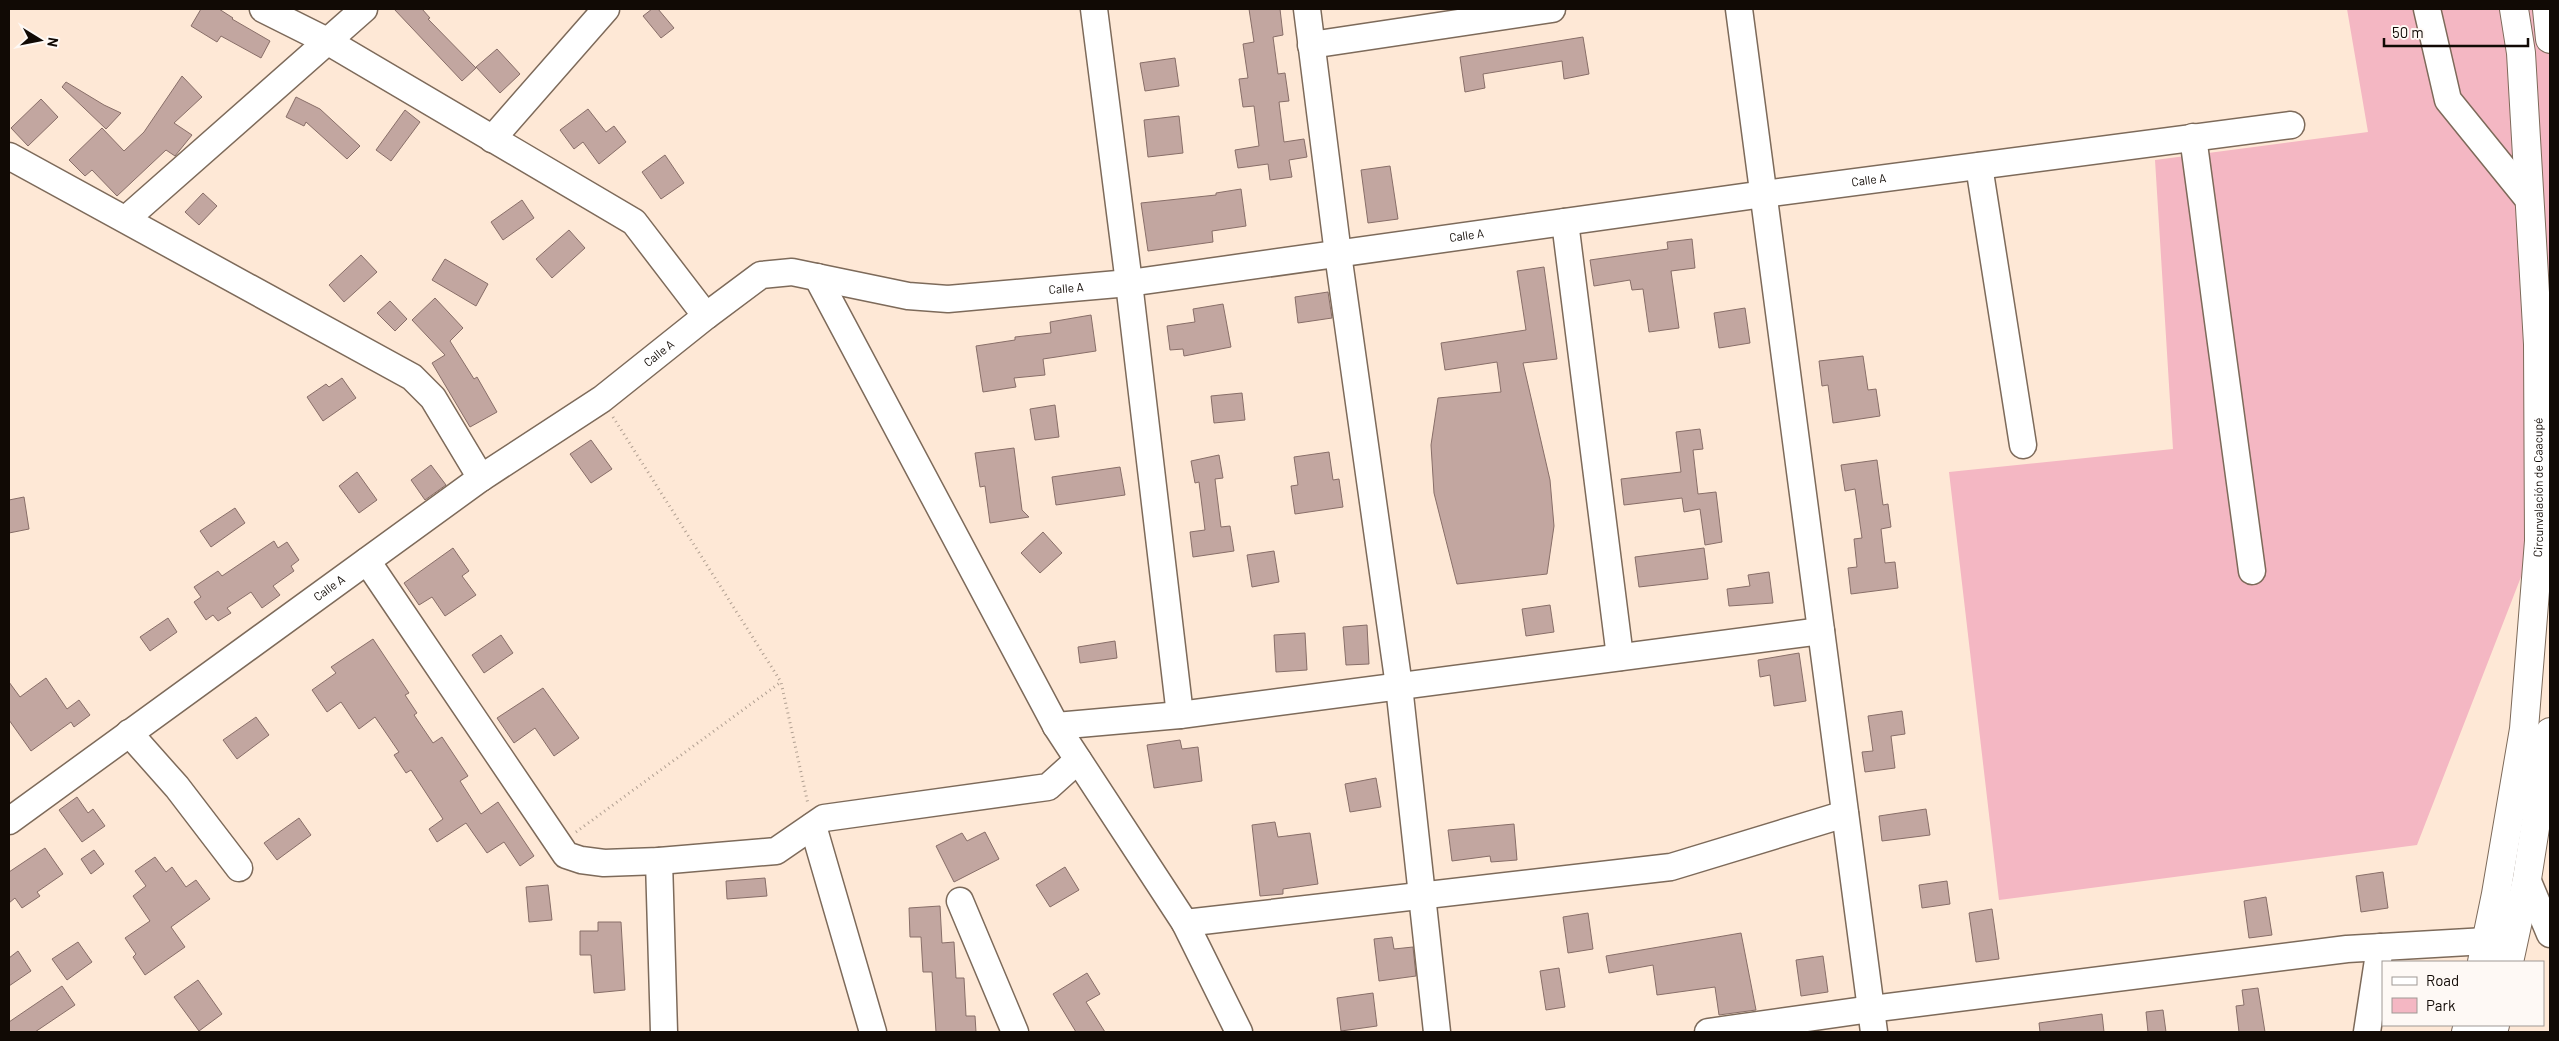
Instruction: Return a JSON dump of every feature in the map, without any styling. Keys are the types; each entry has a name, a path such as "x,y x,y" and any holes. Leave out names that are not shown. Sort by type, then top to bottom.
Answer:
{"highway":[{"name":"Circunvalación de Caacupé","path":"2484,951 2524,729 2539,541 2538,344 2521,52 2514,9"},
{"path":"2547,9 2550,39"},
{"path":"2509,961 2527,879 2550,732"}],"street":[{"path":"263,9 327,41 634,222 706,316"},
{"path":"126,219 364,9"},
{"path":"492,139 606,9"},
{"path":"1094,9 1129,283 1180,715"},
{"path":"1307,9 1338,254 1399,686 1437,1032"},
{"path":"1311,45 1552,9"},
{"path":"1739,9 1872,1021"},
{"path":"2427,9 2448,100 2529,200"},
{"name":"Calle A","path":"9,821 481,478 602,399 706,316 761,276 792,272 908,296 948,298 1129,283 1764,194 2291,125"},
{"path":"2193,137 2252,571"},
{"path":"9,156 412,377 433,398 481,478"},
{"path":"1979,166 2024,445"},
{"path":"1565,222 1620,657"},
{"path":"817,277 1056,726 1185,923 1239,1032"},
{"path":"367,561 566,855 581,860 604,863 660,861 776,851 824,818 1048,787 1078,760"},
{"path":"1056,726 1180,715 1821,631"},
{"path":"129,734 176,787 239,868"},
{"path":"1185,923 1671,867 1845,814"},
{"path":"813,826 873,1032"},
{"path":"660,861 664,1032"},
{"path":"2527,879 2550,934"},
{"path":"960,901 1015,1032"},
{"path":"1708,1032 1872,1021 2347,949 2380,947 2484,951"},
{"path":"2367,1032 2380,947"}],"path":[{"path":"602,399 781,682 813,826"},
{"path":"559,844 781,682"}],"green space":[{"path":"2347,9 2550,9 2550,502 2417,845 1999,900 1949,472 2173,449 2155,160 2368,132"}],"building":[{"path":"201,9 219,9 232,19 270,41 261,58 221,36 217,42 191,26"},
{"path":"394,9 422,9 430,18 428,19 476,68 462,81"},
{"path":"652,9 658,9 674,28 661,38 643,16"},
{"path":"1249,9 1280,9 1283,35 1273,37 1278,74 1285,73 1289,101 1279,102 1284,142 1304,139 1307,157 1289,160 1292,177 1270,180 1268,164 1238,168 1235,150 1259,146 1254,106 1243,107 1239,79 1248,78 1243,44 1254,42"},
{"path":"1583,37 1589,74 1564,79 1562,61 1483,74 1485,88 1465,92 1460,57"},
{"path":"497,49 520,74 500,93 476,67"},
{"path":"1175,58 1179,86 1145,91 1140,63"},
{"path":"182,76 202,97 174,123 192,135 175,156 166,150 117,196 92,170 85,176 69,160 102,128 124,151 144,132"},
{"path":"66,82 121,113 106,129 62,87"},
{"path":"296,97 320,109 360,146 347,159 306,122 304,126 286,117"},
{"path":"41,99 58,117 28,146 11,128"},
{"path":"588,109 606,132 614,126 626,142 599,164 583,142 574,149 560,130"},
{"path":"405,110 420,122 391,161 376,150"},
{"path":"1179,116 1183,153 1148,157 1144,120"},
{"path":"665,155 684,183 661,199 642,172"},
{"path":"1390,166 1398,219 1368,223 1361,170"},
{"path":"1241,189 1246,226 1212,231 1213,242 1148,251 1141,203 1216,195 1216,193"},
{"path":"203,193 217,206 199,225 185,212"},
{"path":"522,200 534,218 503,240 491,222"},
{"path":"569,230 585,248 552,278 536,259"},
{"path":"1692,239 1695,268 1671,271 1679,328 1649,332 1643,289 1632,290 1630,280 1594,286 1590,260 1668,249 1667,242"},
{"path":"361,255 377,272 344,302 329,285"},
{"path":"445,259 488,284 476,306 432,280"},
{"path":"1544,267 1557,359 1523,363 1550,480 1554,526 1547,574 1457,584 1434,493 1431,445 1438,398 1501,392 1497,362 1445,370 1441,343 1526,330 1517,271"},
{"path":"1328,292 1332,318 1298,323 1295,297"},
{"path":"435,298 463,328 450,341 474,379 477,377 497,412 470,427 432,363 445,355 412,320"},
{"path":"390,301 407,319 395,331 377,313"},
{"path":"1223,304 1231,347 1184,356 1183,349 1170,350 1167,326 1195,322 1193,309"},
{"path":"1745,308 1750,343 1719,348 1714,313"},
{"path":"1091,315 1096,351 1043,359 1045,375 1014,378 1016,387 983,392 976,346 1015,340 1015,337 1051,333 1050,322"},
{"path":"1863,356 1868,390 1876,389 1880,416 1833,423 1828,385 1822,386 1819,361"},
{"path":"342,378 356,398 323,421 307,397 326,384 329,387"},
{"path":"1242,393 1245,420 1214,423 1211,396"},
{"path":"1055,405 1059,437 1035,440 1030,409"},
{"path":"1700,429 1703,449 1693,450 1698,494 1716,492 1722,542 1705,545 1700,509 1684,512 1682,498 1624,505 1621,479 1681,472 1676,432"},
{"path":"591,440 612,469 591,483 570,454"},
{"path":"1014,448 1022,510 1029,517 990,523 985,486 980,487 975,453"},
{"path":"1329,452 1333,480 1339,479 1343,507 1295,514 1291,486 1298,485 1294,457"},
{"path":"1219,455 1223,478 1215,479 1221,527 1230,526 1234,551 1193,557 1190,532 1205,530 1199,482 1195,483 1191,461"},
{"path":"1877,460 1883,505 1888,504 1891,527 1881,529 1885,563 1895,562 1898,588 1851,594 1848,568 1857,567 1854,539 1862,538 1855,489 1845,491 1841,465"},
{"path":"431,465 446,485 425,500 411,480"},
{"path":"1120,467 1125,495 1056,505 1052,477"},
{"path":"357,472 377,500 359,513 339,486"},
{"path":"24,497 29,529 9,533 9,500"},
{"path":"235,508 245,523 211,547 200,531"},
{"path":"1043,532 1062,553 1040,573 1021,553"},
{"path":"274,541 278,548 287,542 299,560 291,566 294,571 273,586 280,595 262,608 251,592 227,608 231,613 218,621 213,615 206,620 194,602 201,597 194,587 218,571 222,576"},
{"path":"453,548 469,571 462,576 476,595 445,616 432,597 419,605 404,583"},
{"path":"1704,548 1708,579 1639,587 1635,557"},
{"path":"1274,551 1279,582 1252,587 1247,555"},
{"path":"1769,572 1773,603 1729,606 1727,589 1750,586 1748,575"},
{"path":"1550,605 1554,632 1526,636 1522,609"},
{"path":"168,618 177,632 150,651 140,637"},
{"path":"1367,625 1369,664 1346,665 1343,627"},
{"path":"1305,633 1307,670 1276,672 1274,635"},
{"path":"501,635 513,653 484,673 472,655"},
{"path":"373,639 409,693 405,695 417,713 414,715 433,743 442,737 468,776 460,781 481,814 498,802 534,856 520,866 504,842 487,853 466,823 437,842 429,829 443,819 411,770 406,773 394,755 399,752 375,717 359,729 341,702 327,712 312,690 336,673 331,667"},
{"path":"1115,641 1117,658 1080,663 1078,647"},
{"path":"1799,653 1806,701 1774,706 1770,675 1760,677 1758,660"},
{"path":"46,678 67,709 79,700 90,715 74,727 71,722 31,751 9,720 9,682 20,697"},
{"path":"543,688 579,738 554,756 535,728 514,743 497,718"},
{"path":"1902,711 1905,734 1891,736 1895,768 1865,772 1862,752 1873,751 1868,716"},
{"path":"256,717 269,735 237,759 223,740"},
{"path":"1180,740 1182,749 1198,747 1202,781 1154,788 1147,745"},
{"path":"1376,778 1381,807 1350,812 1345,784"},
{"path":"77,797 88,813 93,809 105,826 82,842 59,810"},
{"path":"1926,809 1930,835 1882,841 1879,816"},
{"path":"299,818 311,835 277,860 264,843"},
{"path":"1275,822 1278,837 1310,833 1318,884 1283,889 1283,894 1260,896 1252,825"},
{"path":"1514,824 1517,860 1491,862 1490,856 1452,861 1448,830"},
{"path":"985,832 999,859 954,882 936,846 962,833 967,841"},
{"path":"45,848 63,874 37,892 40,896 22,908 15,898 9,903 9,872"},
{"path":"94,850 104,864 91,874 81,859"},
{"path":"155,857 166,872 172,867 186,887 196,880 210,899 171,927 185,947 145,975 133,957 136,954 125,938 150,921 133,896 146,886 135,871"},
{"path":"1065,867 1079,890 1050,907 1036,885"},
{"path":"2383,872 2388,908 2361,912 2356,876"},
{"path":"765,878 767,896 727,899 726,881"},
{"path":"1947,881 1950,904 1922,908 1919,885"},
{"path":"548,885 552,920 529,922 526,887"},
{"path":"2266,897 2272,935 2249,938 2244,901"},
{"path":"940,906 942,943 954,942 956,978 964,978 966,1016 975,1016 976,1032 936,1032 932,972 923,972 921,937 910,937 909,908"},
{"path":"1992,909 1999,959 1976,962 1969,913"},
{"path":"1588,913 1593,949 1568,953 1563,917"},
{"path":"598,922 621,922 625,990 594,993 591,955 580,955 580,931 598,931"},
{"path":"1741,933 1756,1010 1719,1015 1715,987 1657,995 1653,965 1609,973 1606,956"},
{"path":"1392,937 1394,949 1413,947 1416,976 1379,981 1374,939"},
{"path":"78,942 92,962 67,980 52,959"},
{"path":"18,951 31,971 9,986 9,958"},
{"path":"1823,956 1828,992 1801,996 1796,960"},
{"path":"1559,968 1565,1007 1546,1010 1540,971"},
{"path":"1087,973 1100,994 1086,1002 1105,1032 1076,1032 1053,994"},
{"path":"198,980 222,1014 199,1031 174,997"},
{"path":"62,986 75,1005 35,1032 9,1032 9,1022"},
{"path":"2258,988 2265,1032 2239,1032 2236,1006 2244,1005 2242,990"},
{"path":"1373,993 1377,1026 1341,1031 1337,998"},
{"path":"2163,1010 2166,1032 2148,1032 2146,1012"},
{"path":"2102,1014 2104,1032 2040,1032 2039,1023"}]}
